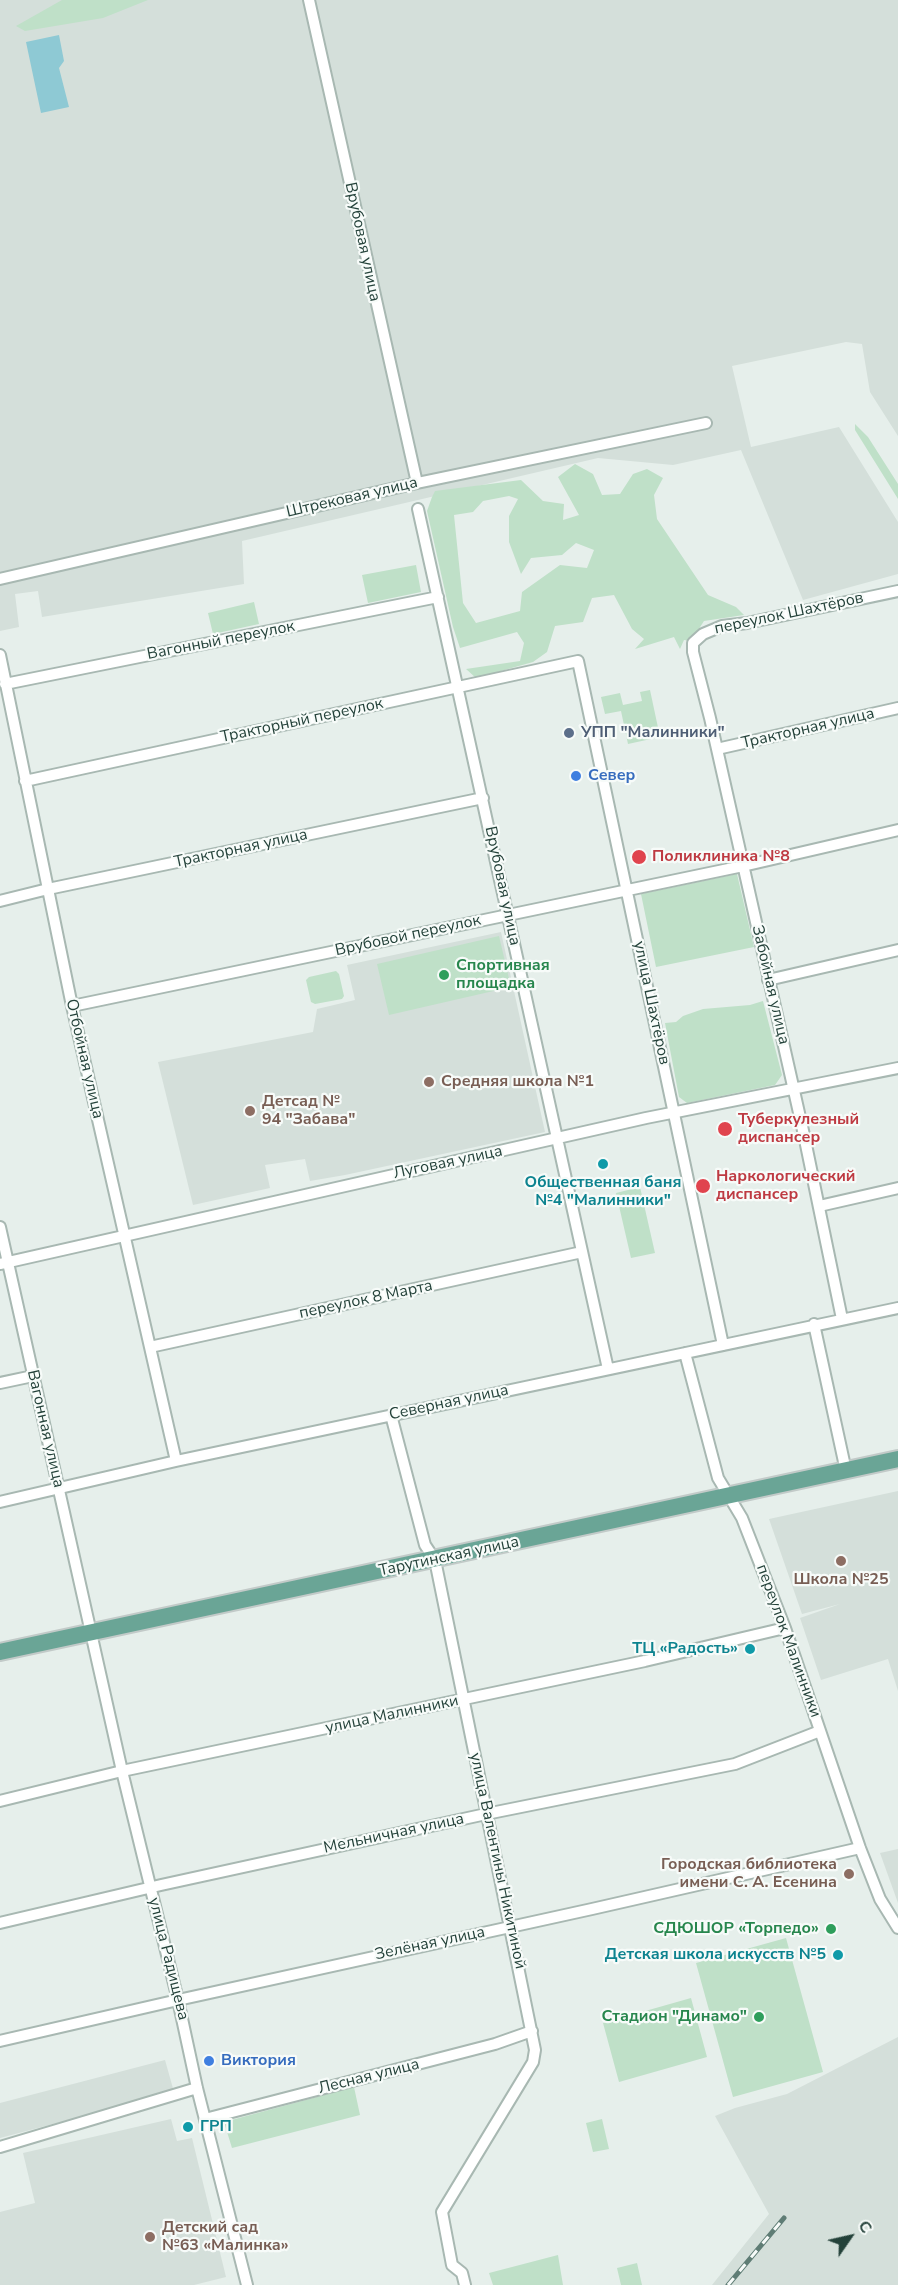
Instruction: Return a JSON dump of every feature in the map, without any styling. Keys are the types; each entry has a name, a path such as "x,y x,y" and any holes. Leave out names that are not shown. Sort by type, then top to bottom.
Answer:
{"main road":[{"name":"Тарутинская улица","path":"0,1652 898,1460"}],"street":[{"name":"Врубовая улица","path":"309,0 417,483"},
{"name":"Штрековая улица","path":"0,579 417,483 706,423"},
{"name":"Врубовая улица","path":"418,509 608,1369"},
{"name":"переулок Шахтёров","path":"693,652 693,643 703,634 722,626 747,623 898,591"},
{"name":"Вагонный переулок","path":"5,684 438,597"},
{"name":"Забойная улица","path":"693,652 717,749 842,1319"},
{"name":"Отбойная улица","path":"0,655 72,1006 176,1461"},
{"name":"Тракторный переулок","path":"25,781 578,660"},
{"name":"улица Шахтёров","path":"578,660 723,1345"},
{"name":"Тракторная улица","path":"717,749 898,708"},
{"name":"Тракторная улица","path":"0,901 483,798"},
{"name":"Врубовой переулок","path":"72,1006 743,866 898,830"},
{"path":"768,980 898,950"},
{"name":"Луговая улица","path":"4,1263 124,1234 675,1112 898,1068"},
{"path":"819,1206 898,1188"},
{"name":"Вагонная улица","path":"0,1227 4,1263 33,1376 90,1632"},
{"name":"переулок 8 Марта","path":"150,1347 582,1252"},
{"name":"Северная улица","path":"0,1502 176,1461 898,1308"},
{"path":"814,1324 846,1471"},
{"name":"переулок Малинники","path":"685,1353 718,1478 742,1518 785,1628 860,1848 880,1899 898,1928"},
{"path":"0,1383 33,1376"},
{"name":"улица Валентины Никитиной","path":"391,1415 425,1545 435,1560 535,2050 533,2062 442,2212 452,2265 462,2273 465,2285"},
{"name":"улица Малинники","path":"0,1801 122,1771 463,1701 785,1628"},
{"name":"улица Радищева","path":"90,1632 197,2088 247,2285"},
{"name":"Мельничная улица","path":"0,1923 150,1887 486,1814 735,1764 820,1731"},
{"name":"Зелёная улица","path":"0,2041 860,1848"},
{"name":"Лесная улица","path":"205,2119 495,2044 532,2031"},
{"path":"0,2147 197,2088"}],"shaded area":[{"path":"0,0 898,0 898,436 870,392 862,344 846,342 732,366 751,447 839,427 898,522 898,574 803,600 741,450 673,465 598,458 242,541 244,584 42,617 38,591 15,594 19,627 0,631"},
{"name":"Средняя школа №1","path":"501,932 545,1132 310,1181 305,1159 265,1165 270,1188 193,1205 158,1062 313,1032 317,1009 355,1000 347,965"},
{"name":"Школа №25","path":"898,1491 898,1691 888,1659 821,1680 800,1618 840,1604 802,1614 769,1519"},
{"path":"898,1849 898,1903 880,1853"},
{"path":"898,2037 898,2285 712,2285 769,2214 715,2116 735,2108 787,2094"},
{"path":"165,2060 174,2092 0,2138 0,2103"},
{"name":"Детский сад №63 «Малинка»","path":"171,2119 177,2141 192,2138 226,2277 194,2285 0,2285 0,2212 35,2203 23,2153"}],"green space":[{"path":"62,0 148,0 103,18 25,31 16,26"},
{"path":"855,424 868,437 898,484 898,499 855,430"},
{"path":"575,464 593,474 602,495 620,494 633,474 647,469 663,478 654,495 657,519 708,595 736,607 744,615 704,621 691,641 684,640 680,649 674,637 635,649 644,639 632,629 614,595 592,598 583,622 555,626 547,652 533,662 476,678 466,669 520,661 524,643 517,632 460,648 453,627 427,511 432,497 435,491 521,480 543,501 564,504 563,520 579,515 558,477","holes":["509,496 518,499 509,516 509,542 521,574 531,558 562,555 576,543 594,550 587,568 560,565 522,592 520,611 476,623 463,603 454,515 473,512 483,501"]},
{"path":"416,565 421,592 368,603 362,575"},
{"path":"254,602 259,624 213,634 208,613"},
{"path":"650,690 660,737 628,744 621,711 605,714 601,697 620,693 623,705 642,701 640,692"},
{"path":"737,874 754,947 656,967 641,894"},
{"name":"Спортивная площадка","path":"499,936 511,987 389,1015 377,964"},
{"path":"336,971 339,974 344,996 342,999 315,1004 311,1002 306,980 309,977"},
{"path":"763,1001 782,1075 775,1085 687,1103 679,1097 665,1023 676,1022 683,1016 703,1009 750,1005"},
{"path":"640,1187 655,1253 631,1258 616,1193"},
{"name":"Стадион \"Динамо\"","path":"786,1938 823,2072 733,2097 696,1963"},
{"path":"691,1998 707,2057 619,2082 603,2023"},
{"path":"354,2087 360,2115 232,2148 224,2122"},
{"path":"602,2119 609,2149 593,2152 586,2123"},
{"path":"558,2255 563,2285 493,2285 489,2273"},
{"path":"637,2263 642,2285 621,2285 617,2268"}],"water":[{"path":"59,35 64,61 59,68 69,107 41,113 26,42"}],"railway":[{"path":"728,2285 784,2218"}],"place":[{"name":"УПП \"Малинники\"","path":"569,733"},
{"name":"Север","path":"576,776"},
{"name":"Поликлиника №8","path":"639,857"},
{"name":"Спортивная площадка","path":"444,975"},
{"name":"Средняя школа №1","path":"429,1082"},
{"name":"Детсад № 94 \"Забава\"","path":"250,1111"},
{"name":"Туберкулезный диспансер","path":"725,1129"},
{"name":"Общественная баня №4 \"Малинники\"","path":"603,1164"},
{"name":"Наркологический диспансер","path":"703,1186"},
{"name":"Школа №25","path":"841,1561"},
{"name":"ТЦ «Радость»","path":"750,1649"},
{"name":"Городская библиотека имени С. А. Есенина","path":"849,1874"},
{"name":"СДЮШОР «Торпедо»","path":"831,1929"},
{"name":"Детская школа искусств №5","path":"838,1955"},
{"name":"Стадион \"Динамо\"","path":"759,2017"},
{"name":"Виктория","path":"209,2061"},
{"name":"ГРП","path":"188,2127"},
{"name":"Детский сад №63 «Малинка»","path":"150,2237"}]}
